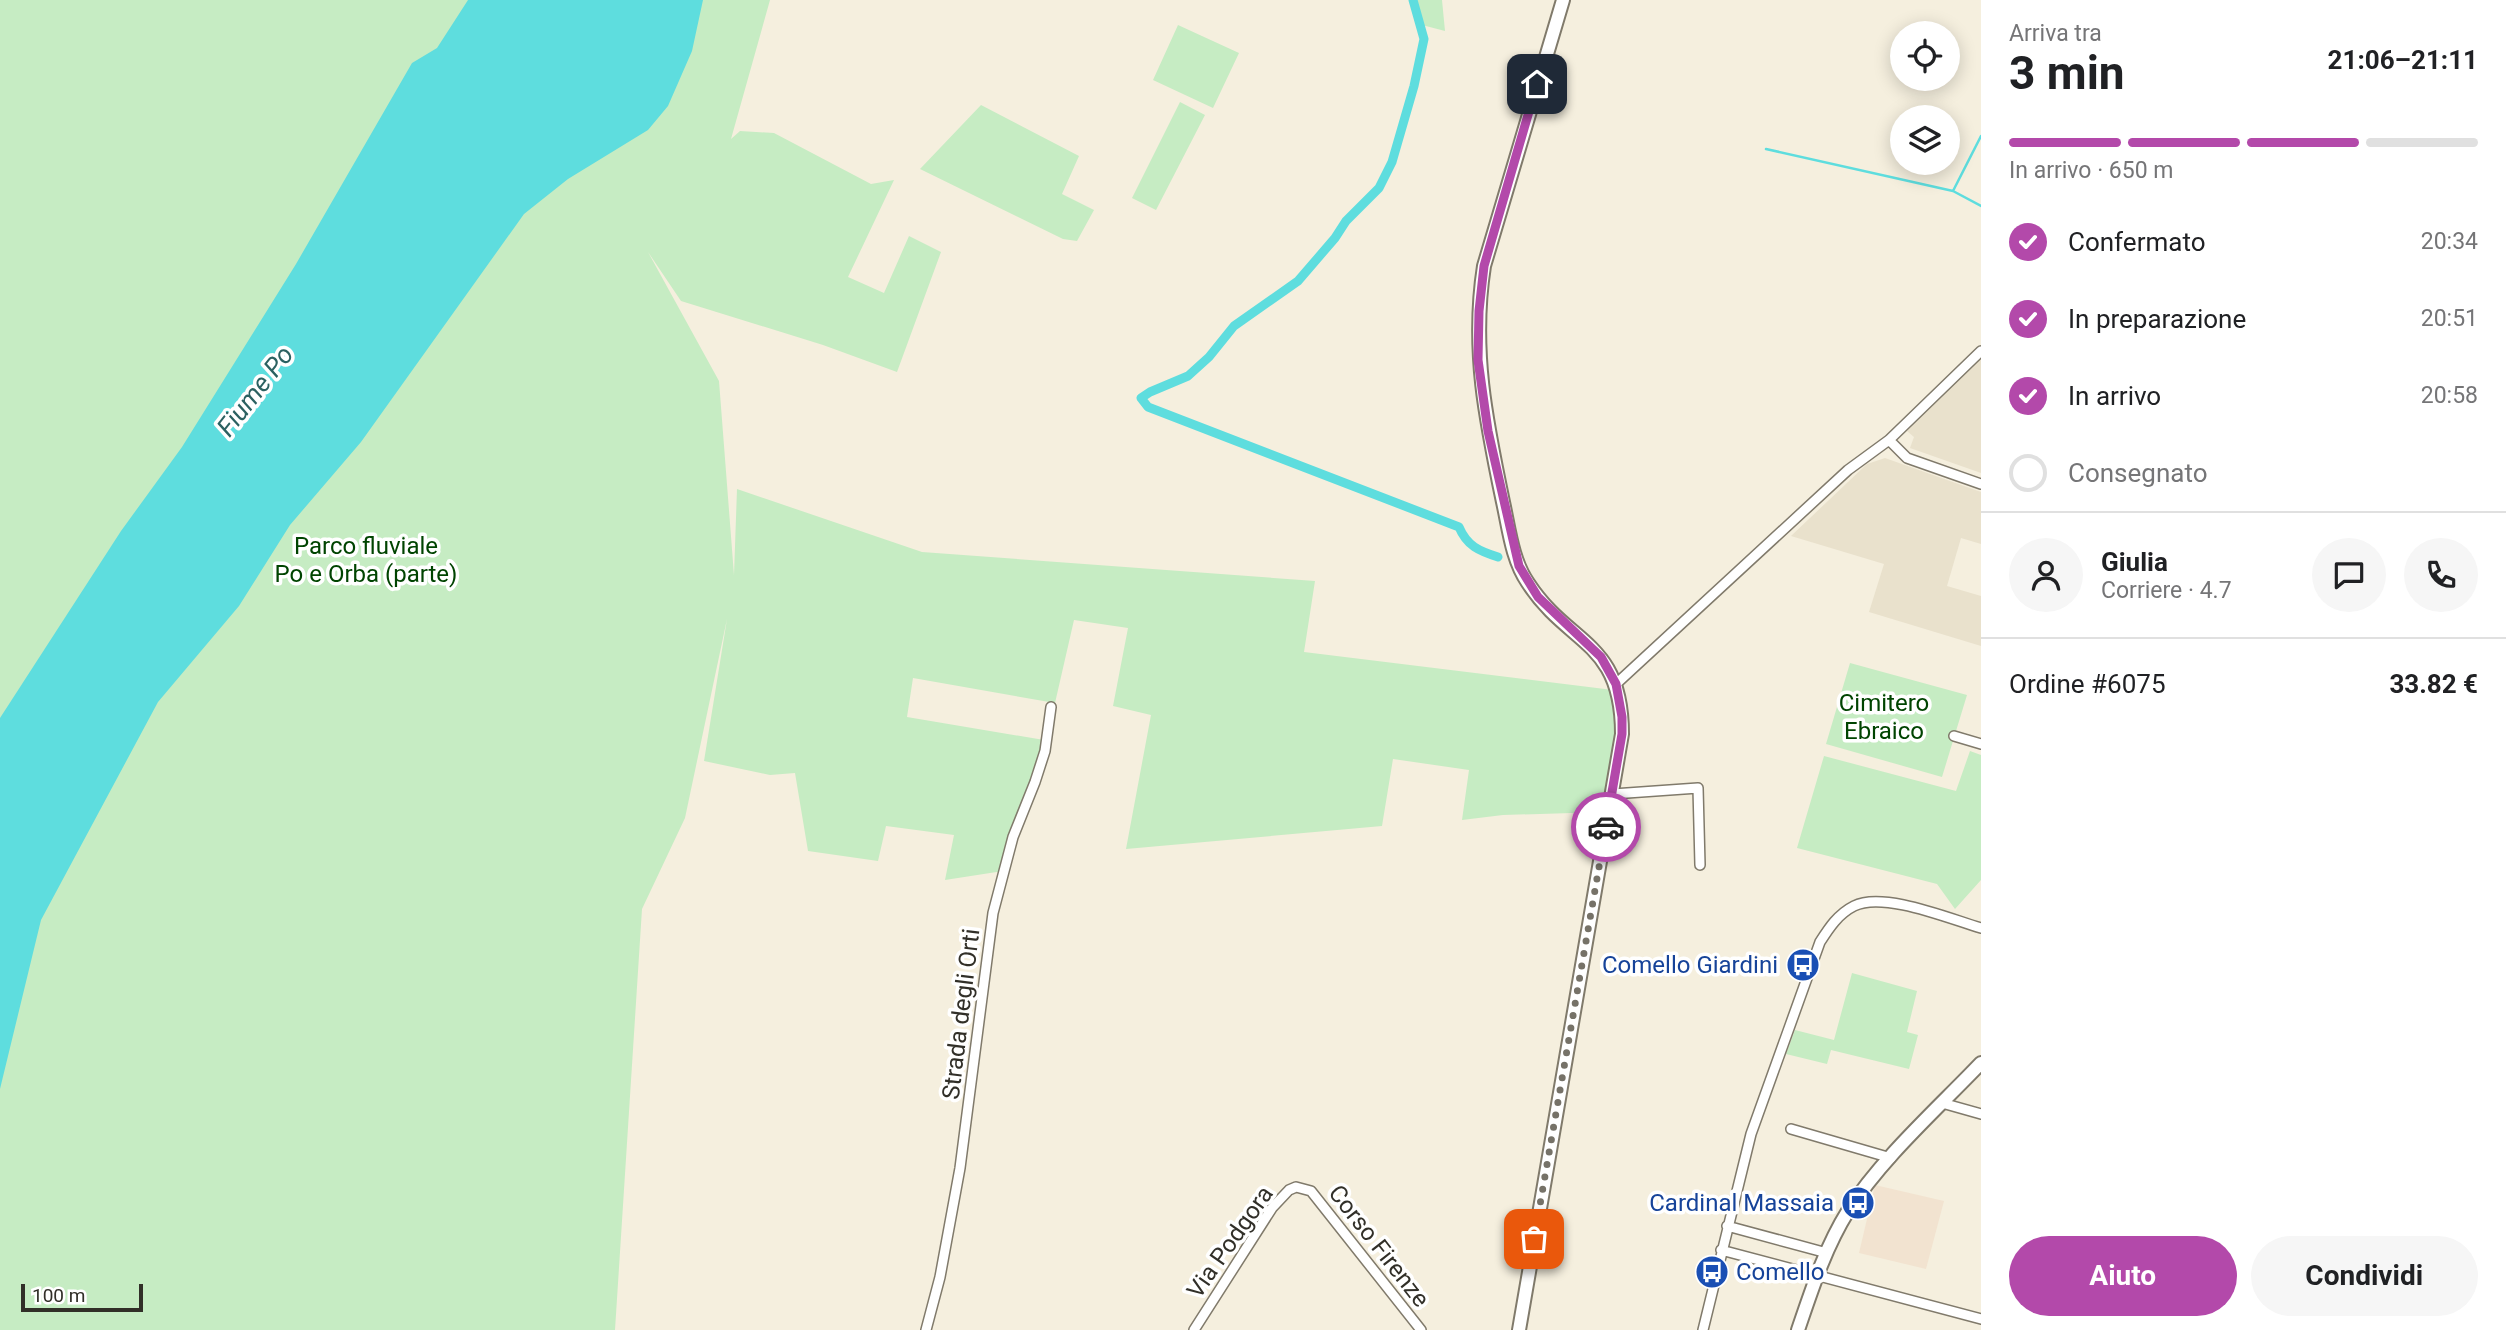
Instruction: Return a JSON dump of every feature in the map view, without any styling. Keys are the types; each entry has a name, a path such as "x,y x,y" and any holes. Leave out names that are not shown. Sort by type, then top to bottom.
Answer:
{"street":[{"path":"1519,1330 1622,734 1616,684 1601,657 1538,597 1519,566 1488,431 1478,360 1479,311 1484,266 1563,0"},
{"path":"1616,684 1848,470 1889,440 1981,351"},
{"path":"1889,440 1907,458 1981,484"},
{"name":"Strada degli Orti","path":"926,1330 940,1277 960,1168 993,913 1013,837 1045,751 1051,707"},
{"path":"1954,736 1981,744"},
{"path":"1613,794 1698,788 1700,865"},
{"path":"1703,1330 1751,1134 1820,942 1832,923 1856,905 1871,902 1904,906 1981,928"},
{"path":"1798,1330 1826,1253 1848,1211 1873,1176 1981,1063"},
{"path":"1942,1103 1981,1114"},
{"path":"1791,1129 1891,1158"},
{"name":"Via Podgora","path":"1194,1330 1272,1208 1290,1190 1296,1187 1306,1188"},
{"name":"Corso Firenze","path":"1306,1188 1421,1330"},
{"path":"1727,1226 1826,1253"},
{"path":"1721,1250 1981,1319"}],"shaded area":[{"path":"1981,355 1981,473 1910,448 1914,437 1907,431"},
{"path":"1885,458 1981,492 1981,544 1961,538 1947,586 1981,596 1981,646 1869,612 1884,564 1791,536 1867,464"},
{"path":"1875,1185 1944,1201 1926,1269 1859,1253"}],"green space":[{"name":"Parco fluviale Po e Orba (parte)","path":"0,0 770,0 731,139 740,131 774,133 871,184 894,180 848,277 884,293 909,236 941,252 897,372 823,345 681,301 648,252 719,381 734,575 737,489 922,552 1315,581 1304,652 1613,690 1618,733 1604,812 1503,815 1462,820 1469,770 1393,759 1382,826 1126,849 1151,715 1113,706 1128,628 1074,620 1055,703 913,678 907,717 1044,740 1003,871 945,880 954,835 886,826 878,861 808,851 795,773 770,775 704,761 727,619 685,818 642,909 615,1330 0,1330"},
{"path":"1414,0 1442,0 1445,31 1422,25"},
{"path":"1178,25 1239,53 1213,108 1153,80"},
{"path":"1180,102 1205,115 1156,210 1132,198"},
{"path":"981,105 1079,156 1062,194 1094,210 1077,241 1063,239 920,169"},
{"name":"Cimitero Ebraico","path":"1850,663 1967,695 1942,777 1826,744"},
{"path":"1970,751 1981,755 1981,880 1955,909 1937,884 1797,848 1824,756 1956,791"},
{"path":"1852,973 1917,991 1907,1032 1918,1035 1909,1069 1831,1050 1827,1064 1786,1054 1795,1030 1834,1040"}],"water":[{"name":"Fiume Po","path":"468,0 703,0 692,51 668,106 648,130 568,179 524,214 361,442 290,525 239,606 158,702 41,920 0,1089 0,718 121,531 182,447 296,264 412,63 437,48"}],"waterway":[{"path":"1413,0 1424,39 1414,86 1392,162 1379,188 1346,221 1298,281 1234,326 1209,357 1188,376 1141,398 1148,407 1459,527 1474,547 1498,557"},
{"path":"1953,191 1981,136"},
{"path":"1766,149 1953,191 1981,206"}],"way so far":[{"path":"1534,1239 1606,827"}],"place":[{"name":"Comello Giardini","path":"1803,965"},
{"name":"Cardinal Massaia","path":"1858,1203"},
{"name":"Comello","path":"1712,1272"}],"route":[{"path":"1537,84 1484,266 1479,311 1478,360 1488,431 1519,566 1538,597 1601,657 1616,684 1622,734 1606,827"}]}
